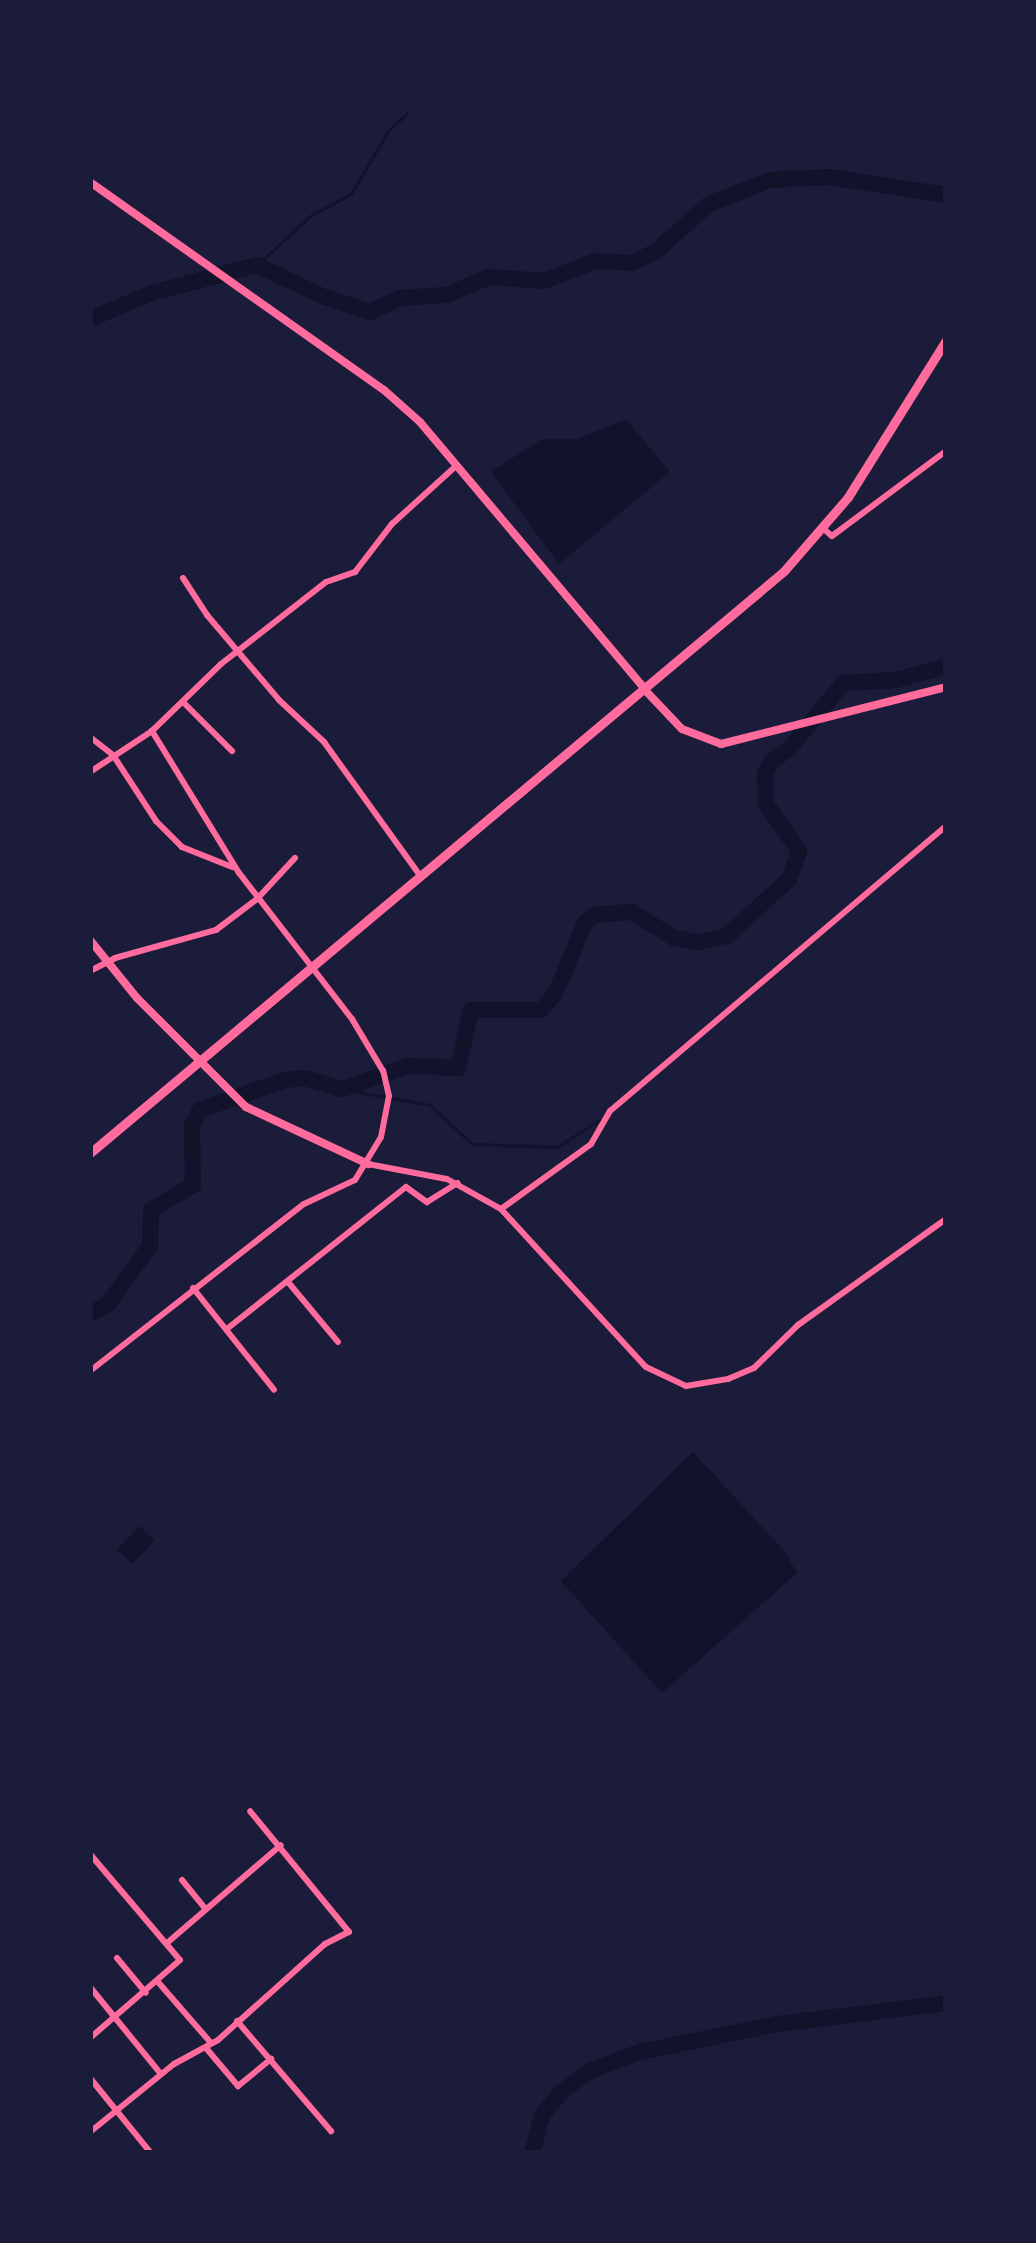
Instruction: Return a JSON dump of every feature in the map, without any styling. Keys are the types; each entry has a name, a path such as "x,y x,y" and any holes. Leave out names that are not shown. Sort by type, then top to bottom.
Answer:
{"main road":[{"path":"90,182 384,390 459,464 643,688 699,739 736,743 946,687"},
{"path":"90,1153 784,571 825,530 942,354 946,340"},
{"path":"90,940 201,1062 257,1115 368,1164"}],"street":[{"path":"825,530 832,536 946,451"},
{"path":"90,772 152,731 241,650 326,582 355,572 392,524 459,464"},
{"path":"183,578 196,590 207,615 280,700 324,742 421,877"},
{"path":"184,703 232,751"},
{"path":"90,1371 304,1204 355,1180 368,1164 384,1125 388,1085 352,1019 257,899 152,731"},
{"path":"90,737 113,755 156,821 182,847 219,858 239,873"},
{"path":"501,1209 591,1144 610,1111 946,826"},
{"path":"90,971 106,961 208,934 257,899 295,858"},
{"path":"368,1164 458,1183 501,1209 646,1367 686,1386 706,1385 754,1368 798,1325 946,1220"},
{"path":"228,1328 406,1187 427,1202 458,1183"},
{"path":"288,1282 338,1342"},
{"path":"193,1288 274,1390"},
{"path":"90,2132 161,2074 209,2046 326,1944 349,1932 250,1811"},
{"path":"167,1943 280,1845"},
{"path":"90,1854 180,1960 90,2038"},
{"path":"182,1880 205,1908"},
{"path":"117,1958 146,1993"},
{"path":"158,1982 238,2086 271,2060"},
{"path":"90,1987 161,2074"},
{"path":"237,2020 331,2131"},
{"path":"90,2078 151,2153"}],"shaded area":[{"path":"626,419 670,472 559,564 491,472 542,439 578,439"},
{"path":"693,1452 784,1551 797,1573 662,1693 561,1581"},
{"path":"139,1526 154,1540 133,1564 117,1549"}],"waterway":[{"path":"257,265 310,216 351,194 388,131 407,113"},
{"path":"90,319 152,293 257,265 324,297 371,312 400,298 446,295 489,277 543,281 596,261 632,263 655,252 709,204 770,180 829,177 946,195"},
{"path":"90,1314 108,1304 150,1246 151,1210 193,1185 192,1125 200,1110 285,1080 305,1078 342,1089 408,1066 458,1068 471,1010 541,1010 555,994 585,923 595,915 632,912 674,938 700,942 727,936 789,879 799,851 766,804 765,773 772,761 790,748 843,683 896,680 946,666"},
{"path":"342,1089 430,1105 472,1144 557,1147 599,1120"},
{"path":"532,2153 542,2115 562,2091 592,2070 640,2052 778,2024 946,2003"}]}
